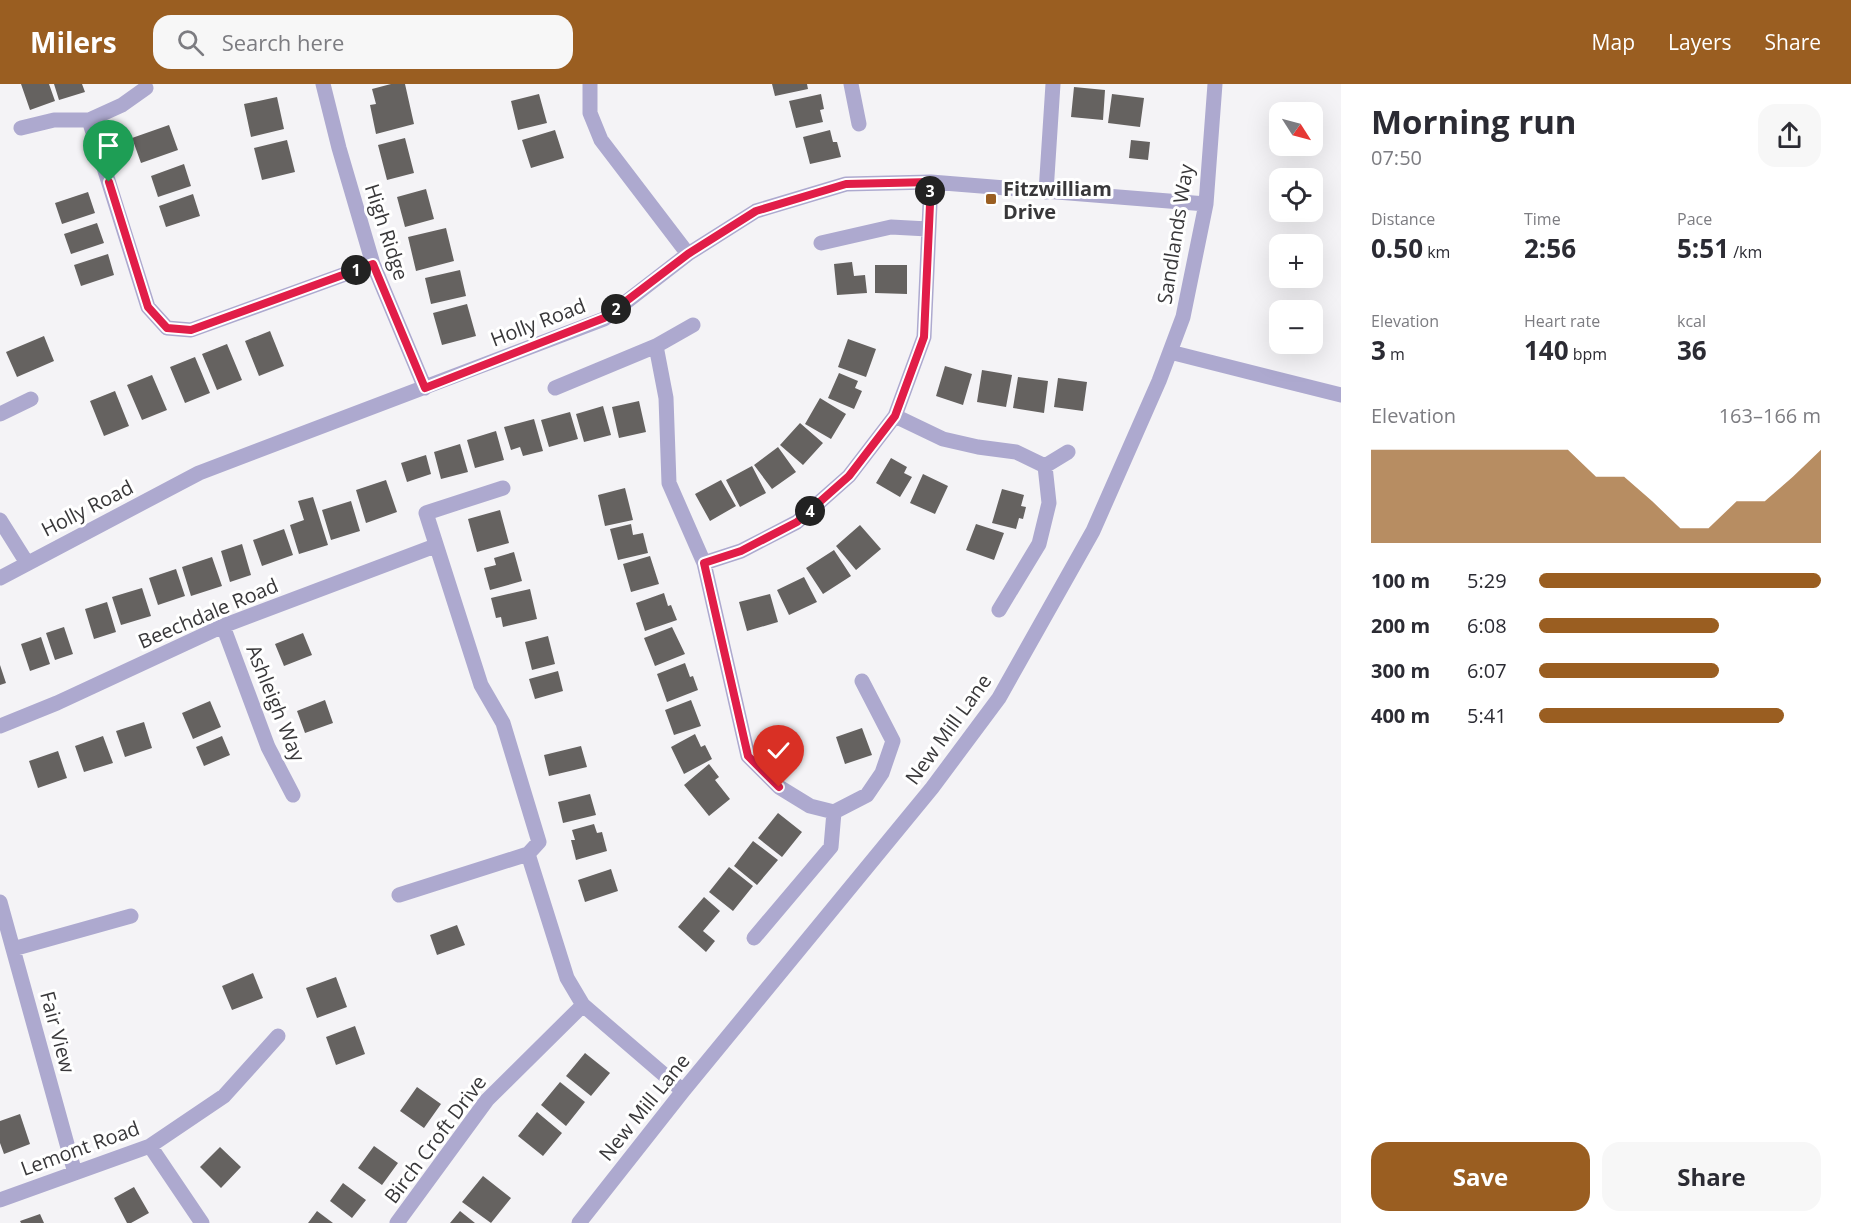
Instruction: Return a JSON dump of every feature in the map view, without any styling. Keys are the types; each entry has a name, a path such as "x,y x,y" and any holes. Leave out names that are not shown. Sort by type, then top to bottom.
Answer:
{"street":[{"name":"High Ridge","path":"323,84 373,264 425,388"},
{"path":"590,84 590,113 601,140 688,254"},
{"path":"851,84 859,124"},
{"path":"1046,192 1053,84"},
{"name":"Sandlands Way","path":"1170,352 1183,317 1206,204 1215,84"},
{"path":"21,128 54,120 89,120 122,105 146,88"},
{"path":"89,120 148,307 167,328 191,330 373,264"},
{"path":"704,563 741,551 797,522 849,476 895,416 924,337 931,182"},
{"name":"Holly Road","path":"0,578 199,473 604,318 688,254 756,211 846,184 931,182 1206,204"},
{"path":"821,243 891,227 928,229"},
{"path":"555,388 656,346 693,326"},
{"path":"656,346 666,398 669,483 704,563 748,756 779,787 810,806 834,812 867,795 882,773 893,741 862,681"},
{"path":"1170,352 1341,395"},
{"name":"New Mill Lane","path":"579,1223 683,1091 932,788 999,698 1093,531 1170,352"},
{"path":"0,414 31,399"},
{"path":"895,416 943,439 1016,452 1045,466"},
{"path":"1045,466 1068,452"},
{"path":"999,610 1039,544 1049,503 1045,466"},
{"path":"399,895 528,854 539,842 503,723 481,685 426,513 503,488"},
{"path":"0,520 27,563"},
{"name":"Beechdale Road","path":"0,726 57,704 223,626 435,546"},
{"name":"Ashleigh Way","path":"223,626 268,747 293,795"},
{"path":"754,938 831,847 834,812"},
{"path":"528,854 567,978 583,1005 683,1091"},
{"name":"Fair View","path":"0,902 75,1173"},
{"path":"13,949 131,916"},
{"name":"Birch Croft Drive","path":"397,1223 487,1100 583,1005"},
{"name":"Lemont Road","path":"0,1200 150,1146 224,1096 279,1036"},
{"path":"150,1146 202,1223"}],"building":[{"path":"21,84 49,84 55,101 30,110"},
{"path":"54,84 82,84 85,92 59,100"},
{"path":"391,84 405,84 414,124 376,134 370,105 376,104 372,89"},
{"path":"772,84 807,84 808,89 775,96"},
{"path":"1074,87 1105,90 1103,120 1071,117"},
{"path":"539,94 547,123 518,130 511,101"},
{"path":"821,94 824,109 820,110 823,122 796,128 789,101"},
{"path":"1112,94 1144,98 1140,127 1108,123"},
{"path":"277,97 284,129 251,137 244,104"},
{"path":"169,125 178,150 141,163 132,138"},
{"path":"555,130 564,158 531,168 522,140"},
{"path":"830,130 833,142 837,142 841,157 810,164 803,137"},
{"path":"405,138 414,173 387,180 378,145"},
{"path":"287,140 295,172 262,180 254,148"},
{"path":"1131,140 1150,142 1148,160 1129,158"},
{"path":"184,164 191,186 158,197 151,176"},
{"path":"426,189 434,219 405,227 397,197"},
{"path":"88,192 95,213 62,224 55,203"},
{"path":"193,194 200,216 166,227 159,206"},
{"path":"97,223 104,243 71,254 64,234"},
{"path":"446,228 454,261 416,271 408,237"},
{"path":"108,254 114,275 81,286 74,265"},
{"path":"852,262 854,276 865,275 867,293 837,295 834,264"},
{"path":"875,265 907,265 907,294 875,293"},
{"path":"460,270 466,296 431,304 425,278"},
{"path":"467,304 476,336 442,345 433,313"},
{"path":"270,331 284,366 259,376 245,341"},
{"path":"44,336 54,361 17,377 6,352"},
{"path":"848,339 876,349 866,377 838,367"},
{"path":"227,344 242,380 217,390 202,354"},
{"path":"195,357 210,393 185,403 170,367"},
{"path":"945,366 972,374 963,405 936,396"},
{"path":"982,370 1012,375 1006,407 977,402"},
{"path":"839,373 858,381 855,388 862,391 854,409 828,398"},
{"path":"152,375 167,410 142,420 127,385"},
{"path":"1018,377 1048,381 1044,413 1013,408"},
{"path":"1058,378 1087,382 1083,411 1054,407"},
{"path":"115,391 129,426 104,436 90,401"},
{"path":"820,398 846,414 831,439 805,424"},
{"path":"639,401 646,432 619,438 612,407"},
{"path":"603,406 611,435 584,442 576,414"},
{"path":"570,412 578,439 549,447 541,420"},
{"path":"534,419 543,451 523,456 520,447 511,450 504,427"},
{"path":"800,423 823,443 803,465 780,445"},
{"path":"496,431 504,460 475,468 467,440"},
{"path":"460,444 468,472 441,479 434,452"},
{"path":"778,447 796,472 772,489 754,465"},
{"path":"426,455 431,474 407,482 401,463"},
{"path":"891,458 907,467 904,473 912,477 900,497 876,483"},
{"path":"752,466 766,493 740,507 726,480"},
{"path":"923,474 948,486 935,514 910,503"},
{"path":"386,480 397,512 366,523 356,490"},
{"path":"721,480 736,506 710,521 695,494"},
{"path":"625,488 633,520 605,526 598,495"},
{"path":"1002,489 1024,495 1021,506 1026,507 1023,519 1019,518 1016,529 992,523"},
{"path":"313,497 328,545 299,554 290,525 304,520 298,501"},
{"path":"351,501 360,531 331,540 322,510"},
{"path":"500,510 509,543 477,552 468,519"},
{"path":"631,524 633,535 643,533 648,553 618,560 610,529"},
{"path":"976,524 1004,533 994,560 966,550"},
{"path":"860,525 881,549 856,570 836,546"},
{"path":"284,529 293,555 262,566 253,540"},
{"path":"242,544 251,575 230,582 221,551"},
{"path":"834,550 851,576 823,594 806,568"},
{"path":"514,552 522,581 490,590 484,568 496,565 494,558"},
{"path":"650,556 659,584 631,592 623,564"},
{"path":"212,557 222,586 191,596 182,567"},
{"path":"176,569 185,596 158,605 149,578"},
{"path":"804,577 817,602 789,615 777,590"},
{"path":"142,588 151,616 121,625 112,597"},
{"path":"530,589 537,619 503,627 501,617 496,618 491,598"},
{"path":"664,593 668,606 671,605 677,620 645,631 636,603"},
{"path":"770,594 778,622 747,631 739,602"},
{"path":"107,602 116,632 94,639 85,609"},
{"path":"64,627 73,654 55,660 46,633"},
{"path":"672,627 685,654 655,666 644,638"},
{"path":"303,633 312,655 284,666 275,644"},
{"path":"548,636 555,664 532,670 525,642"},
{"path":"41,637 50,664 30,671 21,644"},
{"path":"685,663 698,690 667,702 657,674"},
{"path":"0,665 6,683 0,685"},
{"path":"558,671 563,691 535,699 529,679"},
{"path":"325,700 333,723 305,733 297,711"},
{"path":"691,700 701,726 674,735 665,710"},
{"path":"210,701 221,727 193,739 182,713"},
{"path":"144,722 152,748 125,757 116,731"},
{"path":"862,728 872,755 845,764 836,737"},
{"path":"695,734 701,747 705,745 712,759 684,774 671,747"},
{"path":"103,736 113,763 84,772 75,746"},
{"path":"222,736 230,755 204,766 196,747"},
{"path":"581,746 587,767 549,776 544,755"},
{"path":"58,751 67,778 38,788 29,761"},
{"path":"709,764 719,777 715,780 730,799 709,816 684,785"},
{"path":"590,794 596,815 563,823 558,802"},
{"path":"778,813 802,832 782,857 758,838"},
{"path":"594,824 597,833 602,832 607,851 576,860 571,840 575,840 572,830"},
{"path":"753,841 778,860 757,885 734,866"},
{"path":"729,867 753,886 733,911 709,892"},
{"path":"611,869 618,891 585,902 578,880"},
{"path":"704,897 720,911 703,931 715,941 706,952 678,927"},
{"path":"457,925 465,945 437,955 430,935"},
{"path":"253,973 263,998 232,1010 222,986"},
{"path":"336,977 347,1007 317,1018 306,988"},
{"path":"355,1026 365,1054 336,1065 326,1037"},
{"path":"585,1053 610,1073 591,1096 566,1076"},
{"path":"560,1082 585,1102 566,1126 541,1105"},
{"path":"417,1087 441,1104 424,1128 400,1111"},
{"path":"537,1112 562,1133 543,1156 518,1136"},
{"path":"20,1114 30,1144 4,1154 0,1143 0,1121"},
{"path":"374,1146 398,1163 382,1185 358,1168"},
{"path":"220,1147 241,1167 221,1188 200,1167"},
{"path":"483,1176 511,1198 491,1223 462,1202"},
{"path":"343,1183 366,1200 352,1218 330,1201"},
{"path":"134,1187 149,1213 127,1223 114,1198"},
{"path":"317,1211 333,1223 308,1223"},
{"path":"460,1211 475,1223 450,1223"},
{"path":"40,1214 44,1223 21,1223 20,1221"}],"place":[{"name":"Fitzwilliam Drive","path":"991,199"}],"route":[{"path":"109,182 148,307 167,328 191,330 373,264 425,388 604,318 688,254 756,211 846,184 931,182 924,337 895,416 849,476 797,522 741,551 704,563 748,756 779,787"}]}
